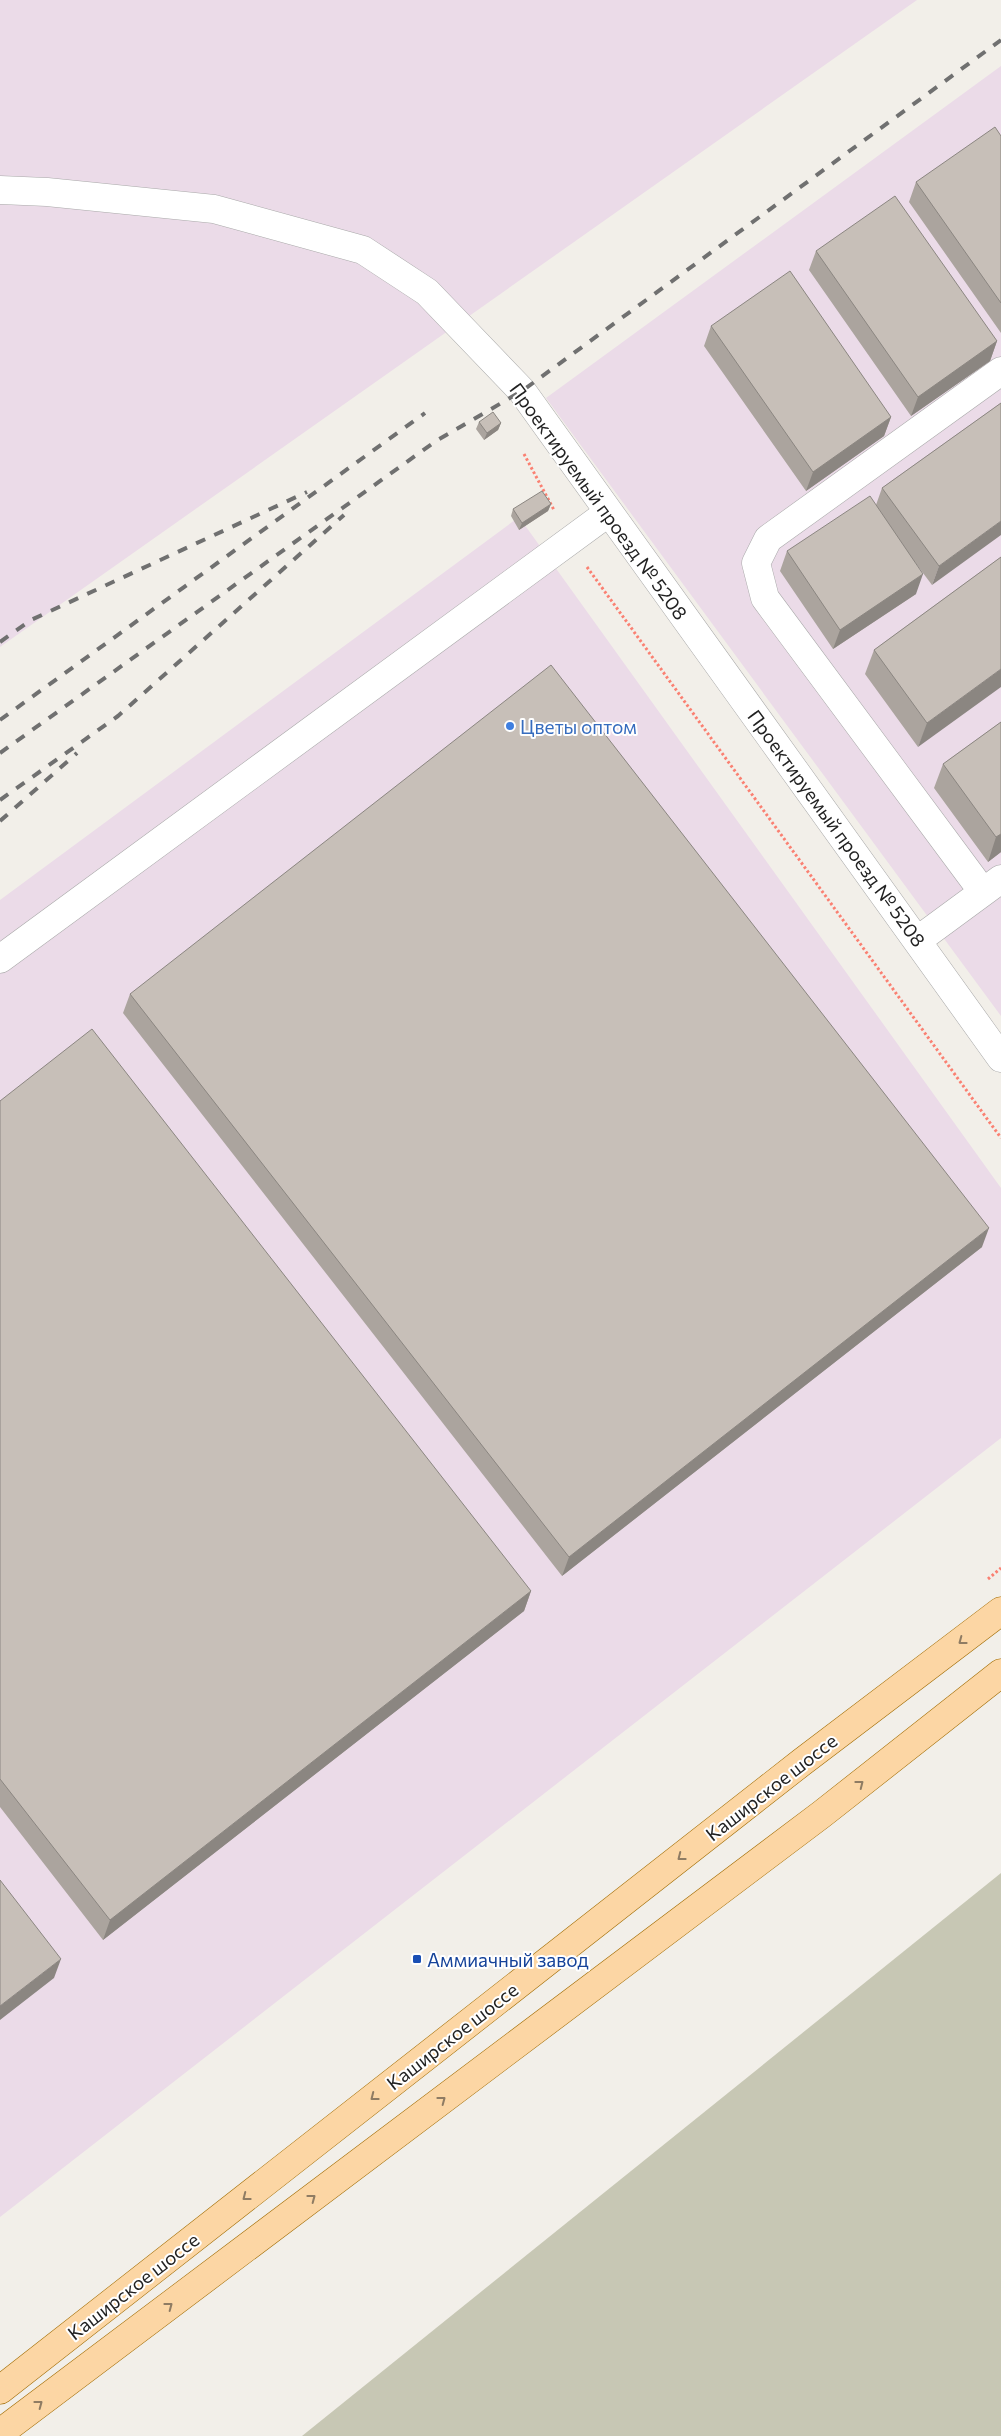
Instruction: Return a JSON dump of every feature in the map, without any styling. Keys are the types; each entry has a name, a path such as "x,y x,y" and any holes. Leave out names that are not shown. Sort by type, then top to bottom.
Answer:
{"main road":[{"name":"Каширское шоссе","path":"0,2390 802,1762 1001,1611"},
{"name":"Каширское шоссе","path":"0,2434 822,1814 1001,1673"}],"street":[{"name":"Проектируемый проезд № 5208","path":"0,190 47,192 214,209 363,250 427,292 522,391 1001,1058"},
{"path":"918,940 992,885 765,598 756,563 768,539 1001,371"},
{"path":"0,959 609,512"}],"path":[{"path":"519,446 583,561 1001,1138"}],"shaded area":[{"path":"0,0 917,0 0,647"},
{"path":"1001,66 1001,1016 546,398"},
{"path":"519,517 1001,1188 1001,1438 0,2217 0,900"},
{"path":"1001,1873 1001,2436 302,2436"}],"building":[{"path":"995,127 1001,136 1001,303 916,182"},
{"path":"895,196 997,341 918,397 816,251"},
{"path":"790,271 891,417 813,472 711,326"},
{"path":"1001,403 1001,521 939,566 882,488"},
{"path":"493,412 501,423 487,433 479,422"},
{"path":"542,491 551,504 522,523 513,509"},
{"path":"870,496 923,574 840,630 787,551"},
{"path":"1001,557 1001,669 927,723 874,650"},
{"path":"551,665 989,1228 569,1557 130,994"},
{"path":"1001,722 1001,834 996,837 943,764"},
{"path":"92,1029 531,1591 110,1920 0,1779 0,1101"},
{"path":"0,1880 61,1959 0,2006"}],"railway":[{"path":"0,753 436,441 522,391 1001,40"},
{"path":"0,720 425,413"},
{"path":"0,642 31,620 307,492"},
{"path":"0,800 118,716 344,515"},
{"path":"0,821 77,753"}],"place":[{"name":"Цветы оптом","path":"510,726"},
{"name":"Аммиачный завод","path":"417,1959"}]}
